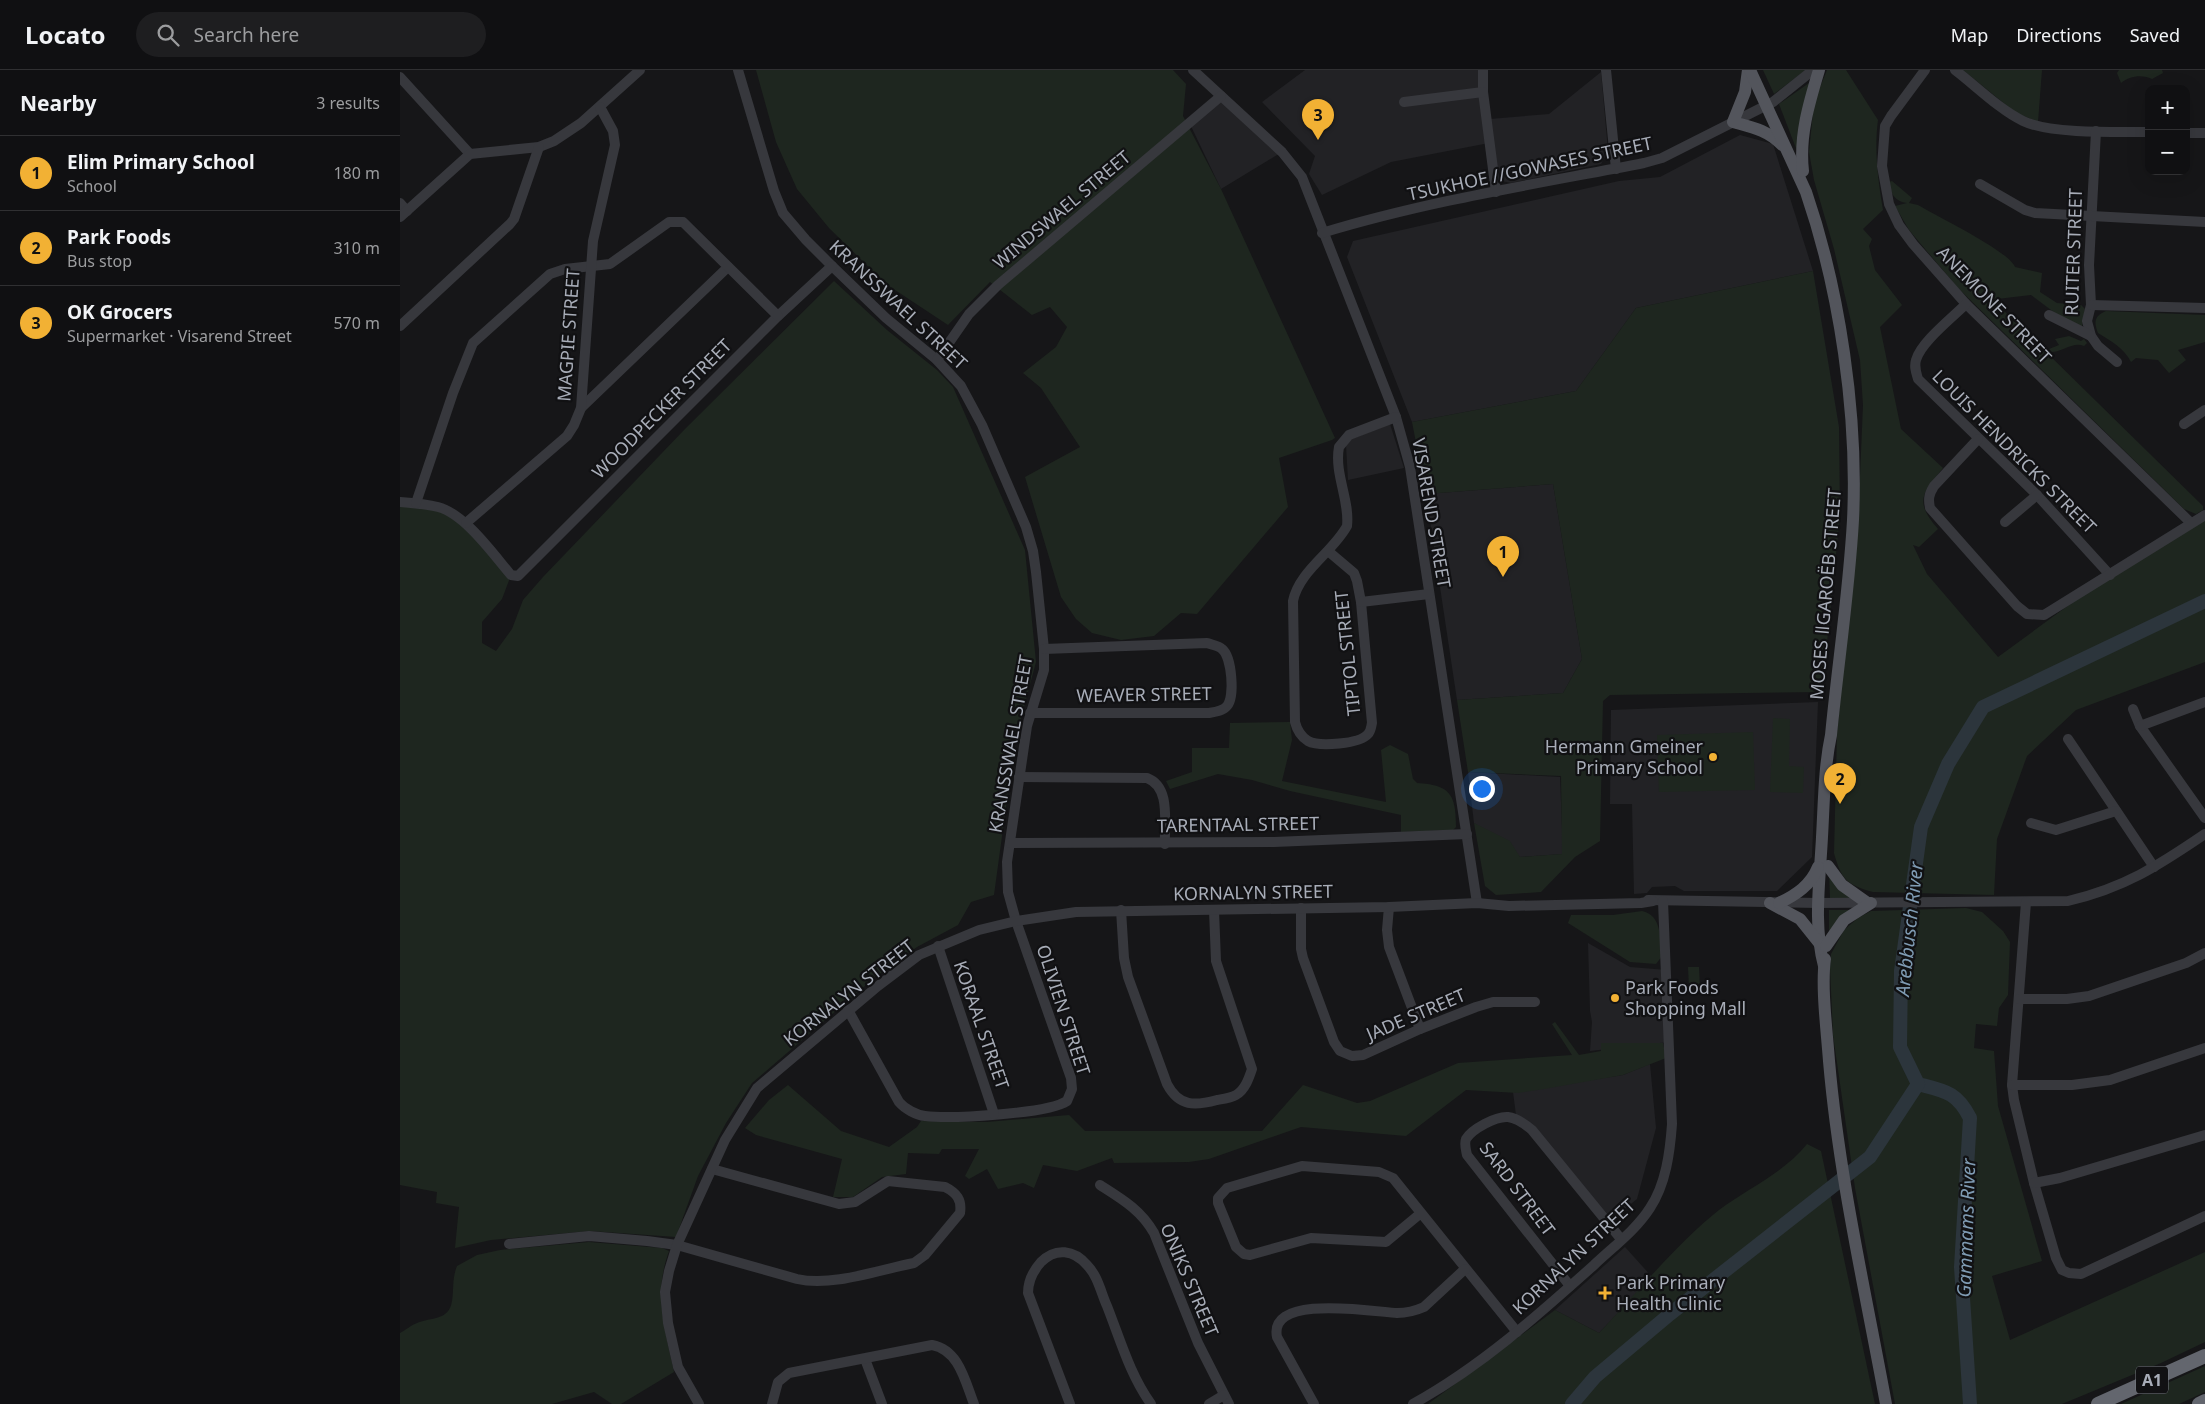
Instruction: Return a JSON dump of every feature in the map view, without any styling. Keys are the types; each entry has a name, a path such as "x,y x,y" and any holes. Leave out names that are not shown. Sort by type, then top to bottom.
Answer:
{"highway":[{"name":"A1","path":"2098,1404 2205,1356"},
{"path":"2199,1404 2205,1401"}],"main road":[{"name":"MOSES ǁGAROËB STREET","path":"1749,70 1770,104 1802,171 1836,309 1850,408 1853,520 1831,735 1827,755 1822,903 1823,945 1832,1096 1842,1176 1886,1404"},
{"path":"1749,70 1745,92 1733,122 1767,133 1786,149"},
{"name":"MOSES ǁGAROËB STREET","path":"1757,70 1786,149 1806,192"},
{"path":"1802,171 1801,158 1805,123 1810,98 1819,70"},
{"path":"1824,863 1842,885 1869,903 1844,920 1823,945 1800,919 1774,902 1794,896 1806,886 1824,863"}],"street":[{"path":"402,210 470,154 539,147 554,141 581,123 640,70"},
{"name":"KRANSSWAEL STREET","path":"738,70 774,191 783,213 799,233 832,266 886,318 936,360 961,386 982,425 1026,527 1033,551 1036,572 1044,649 1044,670 1030,714 1007,862 1008,892 1016,921"},
{"name":"VISAREND STREET","path":"1193,70 1292,163 1302,177 1322,233 1396,417 1410,467 1477,903"},
{"path":"1483,70 1483,92 1496,192"},
{"path":"1606,70 1616,168"},
{"name":"TSUKHOE //GOWASES STREET","path":"1322,233 1356,223 1496,192 1662,158 1770,104 1813,70"},
{"name":"ANEMONE STREET","path":"1926,70 1885,126 1882,166 1889,204 1899,225 1924,257 1966,304 2191,523"},
{"path":"1955,70 2023,121 2044,127 2145,132"},
{"path":"400,77 470,154"},
{"path":"1404,102 1483,92"},
{"name":"WINDSWAEL STREET","path":"936,360 969,314 998,285 1221,96"},
{"name":"MAGPIE STREET","path":"466,523 567,436 581,408 590,264 593,241 615,145 612,131 600,107"},
{"name":"RUITER STREET","path":"2096,131 2089,265 2091,305 2087,321 2091,336 2098,346 2117,362"},
{"path":"2190,133 2205,133"},
{"path":"400,326 514,219 539,147"},
{"path":"1980,184 2029,212 2205,222"},
{"path":"416,503 452,394 473,343 550,274 590,264 610,264 669,222 677,220 683,222 778,316"},
{"name":"WOODPECKER STREET","path":"466,523 511,575 516,576 520,574 778,316 832,266"},
{"path":"581,408 728,267"},
{"name":"LOUIS HENDRICKS STREET","path":"1966,304 1920,351 1915,362 1918,379 2037,495 2110,575"},
{"path":"2091,305 2205,308"},
{"path":"2049,315 2091,336"},
{"path":"2184,424 2205,410"},
{"name":"TIPTOL STREET","path":"1328,551 1354,573 1361,602 1372,723 1371,730 1364,738 1353,742 1314,743 1306,740 1298,733 1295,722 1293,601 1296,590 1328,551 1344,533 1348,518 1339,466 1339,447 1349,435 1396,417"},
{"path":"1978,439 1934,486 1929,494 1928,501 1930,508 2016,606 2027,614 2044,615 2205,515"},
{"path":"2004,522 2037,495"},
{"path":"400,502 445,509 466,523"},
{"path":"1361,602 1429,594"},
{"name":"WEAVER STREET","path":"1030,714 1209,713 1220,711 1228,706 1230,697 1231,671 1228,656 1215,645 1044,649"},
{"path":"2140,726 2205,702"},
{"path":"2133,709 2140,726 2205,818"},
{"path":"2068,739 2154,868"},
{"path":"1019,777 1147,778 1155,781 1163,793 1165,844"},
{"path":"2031,823 2056,830 2116,811"},
{"name":"TARENTAAL STREET","path":"1010,843 1165,844 1274,842 1467,834"},
{"name":"KORNALYN STREET","path":"699,1404 678,1367 668,1324 665,1292 677,1245 724,1140 757,1088 889,976 919,955 979,930 1016,921 1076,912 1121,910 1389,907 1477,903 1519,906 1658,901 1869,903 2061,901 2091,896 2124,884 2154,868 2205,834"},
{"name":"KORNALYN STREET","path":"1412,1404 1462,1373 1517,1332 1622,1239 1640,1221 1651,1206 1661,1184 1671,1139 1672,1105 1658,901"},
{"path":"2026,902 2012,1085 2034,1182 2056,1258 2062,1270 2081,1274 2205,1216"},
{"path":"1389,907 1387,930 1389,947 1420,1029"},
{"name":"JADE STREET","path":"1301,908 1301,949 1304,958 1334,1042 1340,1051 1352,1056 1363,1055 1476,1006 1493,1002 1535,1002"},
{"path":"1121,910 1124,958 1128,977 1167,1084 1172,1094 1184,1102 1197,1105 1236,1095 1249,1080 1252,1069 1216,962 1214,910"},
{"name":"OLIVIEN STREET","path":"848,1010 903,1106 926,1116 994,1114 1060,1106 1067,1101 1072,1089 1071,1078 1016,921"},
{"name":"KORAAL STREET","path":"938,946 994,1114"},
{"path":"2020,999 2067,999 2089,996 2186,963 2205,953"},
{"path":"2012,1085 2072,1085 2110,1080 2205,1048"},
{"name":"SARD STREET","path":"1570,1286 1467,1155 1465,1142 1467,1137 1492,1119 1499,1117 1510,1117 1523,1122 1532,1130 1622,1239"},
{"path":"2034,1182 2060,1178 2205,1135"},
{"path":"1421,1213 1386,1242 1311,1238 1250,1255 1244,1254 1236,1247 1218,1203 1218,1198 1227,1188 1295,1167 1312,1166 1379,1172 1389,1176 1421,1213 1517,1332"},
{"path":"509,1244 589,1236 677,1245 796,1279 810,1282 826,1281 914,1263 925,1255 960,1213 961,1206 958,1196 953,1190 945,1187 888,1180 855,1202 846,1205 712,1169"},
{"name":"ONIKS STREET","path":"1100,1185 1130,1204 1151,1227 1198,1343 1226,1399"},
{"path":"1070,1404 1028,1293 1028,1284 1038,1265 1045,1258 1060,1252 1069,1252 1079,1257 1094,1274 1131,1369 1151,1404"},
{"path":"1314,1404 1277,1337 1276,1330 1280,1321 1292,1314 1324,1307 1398,1313 1417,1310 1424,1307 1465,1269"},
{"path":"772,1404 778,1382 788,1373 925,1346 939,1346 954,1357 974,1404"},
{"path":"865,1359 882,1404"},
{"path":"1209,1404 1226,1399"}],"shaded area":[{"path":"756,70 1173,70 1186,84 1183,116 1221,189 1335,438 1279,458 1288,507 1197,614 1181,613 1154,636 1121,640 1092,633 1076,619 1061,597 1025,477 1080,447 1041,388 1023,373 1056,347 1067,327 1050,307 1032,315 990,282 948,325 886,284 829,228 797,189 776,142"},
{"path":"1305,70 1479,70 1490,119 1549,114 1601,72 1608,151 1601,164 1511,183 1494,179 1489,143 1391,162 1322,195 1309,174 1315,156 1262,102"},
{"path":"1763,70 1806,70 1774,94"},
{"path":"1827,70 1846,70 1878,120 1878,176 1883,210 1863,229 1872,239 1869,246 1875,270 1902,305 1880,327 1901,429 1943,468 1926,491 1923,504 1930,519 1938,529 1919,547 1913,545 1927,574 1998,657 2110,575 2205,515 2205,662 2076,710 2027,756 1997,839 1994,895 1873,892 1857,887 1846,880 1839,869 1834,853 1837,734 1859,499 1863,405 1860,360 1834,249 1814,180 1809,152 1814,102"},
{"path":"1963,70 2042,70 2038,122 2016,113"},
{"path":"2119,70 2162,70 2163,73 2152,79 2136,76 2121,83 2117,73"},
{"path":"1812,81 1799,156 1779,104"},
{"path":"1221,96 1282,152 1221,189 1190,124"},
{"path":"1740,135 1773,144 1813,271 1636,308 1576,391 1412,422 1347,257 1353,241 1619,181 1660,177"},
{"path":"1892,181 1912,198 1909,203 1918,205 1986,243 2010,260 2015,267 2042,273 2040,292 2057,303 2081,305 2085,309 2082,327 2063,319 2031,295 1997,299 1995,302 2203,506 2203,510 2196,514 2184,509 1958,288 1909,230 1895,206 1907,203 1896,199 1889,182"},
{"path":"1813,271 1839,427 1840,515 1822,692 1610,695 1603,701 1600,841 1575,857 1541,892 1496,895 1485,886 1474,823 1510,841 1520,857 1562,854 1561,776 1468,772 1457,700 1563,693 1582,659 1553,484 1426,494 1412,422 1576,391 1636,308"},
{"path":"834,281 887,330 937,370 953,387 1025,550 1036,662 1015,741 994,895 971,902 958,925 917,947 873,979 752,1083 726,1123 698,1176 676,1237 590,1231 491,1240 455,1248 459,1207 436,1203 437,1192 400,1185 400,502 445,509 511,575 502,599 482,622 482,643 496,651 512,629 523,600 543,577 685,429"},
{"path":"2106,311 2205,315 2205,342 2178,350 2186,360 2169,373 2158,360 2136,358 2131,362 2121,349 2098,333 2096,326 2097,317"},
{"path":"2069,336 2081,341 2084,339 2087,343 2084,346 2076,345 2050,352 2049,349 2059,345 2055,339"},
{"path":"1390,424 1404,468 1348,480 1346,445 1352,439"},
{"path":"1553,484 1582,659 1563,693 1457,700 1426,494"},
{"name":"Hermann Gmeiner Primary School","path":"1818,702 1812,857 1777,891 1684,891 1675,886 1652,887 1647,893 1634,894 1632,804 1610,804 1611,710"},
{"path":"1773,718 1790,719 1789,766 1804,767 1803,793 1770,792"},
{"path":"1290,722 1292,740 1282,781 1386,802 1381,750 1390,745 1408,754 1413,779 1417,783 1437,786 1449,793 1455,806 1456,827 1453,830 1401,832 1401,815 1290,791 1252,780 1218,774 1170,789 1166,781 1192,772 1192,748 1229,748 1230,723"},
{"path":"1753,732 1755,790 1659,792 1657,735"},
{"path":"1468,772 1560,777 1563,854 1520,857 1474,823"},
{"path":"1829,871 1856,899 1830,898"},
{"path":"1966,908 1982,912 2003,931 2010,942 2008,995 1999,1008 1997,1026 1976,1024 1974,1048 1994,1051 1998,1106 2042,1261 1992,1276 2010,1340 2205,1252 2205,1342 2161,1363 2062,1404 1895,1404 1855,1188 1833,1035 1831,954 1844,930 1858,918 1871,911"},
{"path":"1829,910 1854,910 1829,936"},
{"path":"1642,911 1649,913 1653,917 1659,929 1662,956 1656,964 1630,962 1568,923 1571,915 1613,915"},
{"path":"1588,943 1630,967 1667,970 1669,1042 1590,1051 1592,1022"},
{"path":"1688,967 1699,967 1700,988 1689,989"},
{"path":"1555,1022 1579,1055 1601,1051 1601,1043 1663,1043 1666,1058 1623,1075 1544,1089 1518,1093 1466,1090 1406,1136 1301,1127 1209,1159 1189,1162 1114,1163 1112,1158 1077,1171 1043,1165 1034,1188 1023,1183 998,1189 987,1169 969,1179 965,1176 979,1149 942,1149 939,1154 908,1153 906,1174 882,1177 853,1197 833,1197 842,1159 756,1135 745,1128 769,1100 788,1085 841,1131 889,1147 917,1127 921,1121 987,1122 1069,1115 1085,1131 1262,1131 1303,1085 1357,1103 1370,1101 1458,1063 1572,1055 1552,1024"},
{"path":"1650,1064 1656,1128 1637,1199 1610,1221 1516,1115 1513,1092 1623,1075"},
{"path":"1807,1144 1821,1151 1875,1404 1428,1404 1555,1310 1599,1333 1672,1253 1703,1223 1730,1202 1777,1172"},
{"path":"589,1242 662,1248 669,1251 664,1267 661,1297 664,1326 674,1372 621,1404 612,1404 594,1392 552,1404 400,1404 400,1333 415,1324 439,1317 447,1312 452,1301 457,1266 477,1255 500,1250"},
{"name":"Park Primary Health Clinic","path":"1625,1247 1652,1277 1599,1333 1555,1310"},
{"path":"2205,1366 2205,1392 2179,1404 2121,1404"}],"waterway":[{"name":"Arebbusch River","path":"1572,1404 1595,1377 1670,1314 1870,1157 1918,1084 1900,1047 1901,971 1921,827 1948,764 1983,707 2205,601"},
{"name":"Gammams River","path":"1918,1084 1949,1094 1960,1103 1970,1118 1961,1267 1970,1404"}],"place":[{"name":"OK Grocers","path":"1318,140"},
{"name":"Elim Primary School","path":"1503,577"},
{"name":"Hermann Gmeiner Primary School","path":"1713,757"},
{"name":"Park Foods","path":"1840,804"},
{"name":"Park Foods Shopping Mall","path":"1615,998"},
{"name":"Park Primary Health Clinic","path":"1605,1293"}]}
